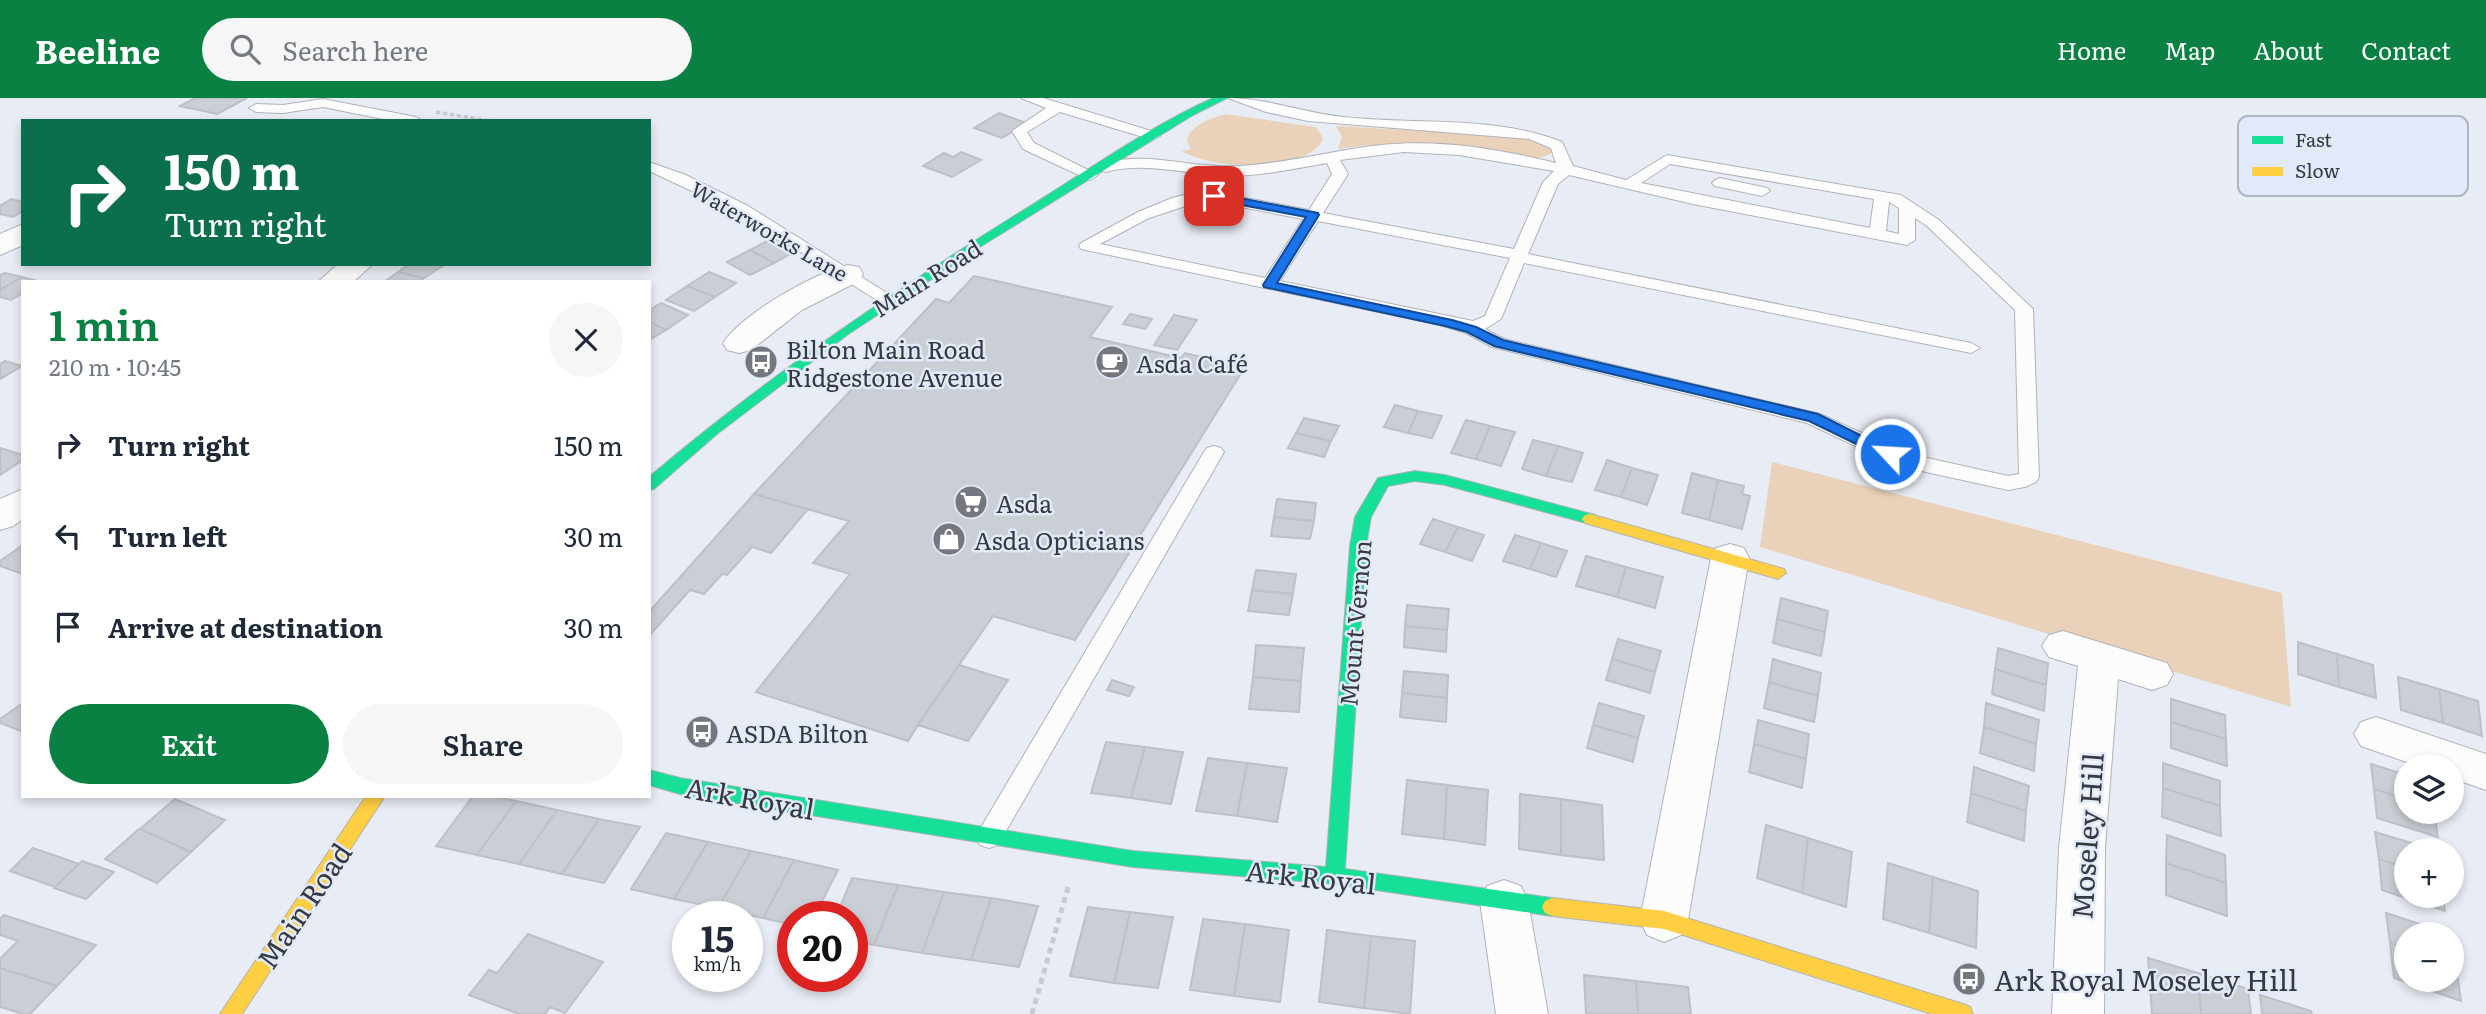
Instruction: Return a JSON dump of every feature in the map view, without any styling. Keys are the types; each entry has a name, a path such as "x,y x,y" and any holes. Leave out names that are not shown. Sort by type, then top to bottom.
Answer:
{"street":[{"name":"Main Road","path":"651,483 698,442 816,349 888,300 1177,121 1222,98"},
{"path":"0,246 21,234"},
{"path":"336,280 355,266"},
{"name":"Main Road","path":"739,343 769,317 821,284 848,274"},
{"name":"Mount Vernon","path":"1335,876 1358,546 1363,517 1383,482 1415,476 1445,480 1778,573"},
{"path":"0,517 21,502"},
{"path":"1664,920 1730,558"},
{"name":"Moseley Hill","path":"2078,1014 2082,848 2081,653 2152,674"},
{"path":"2376,734 2486,772"},
{"name":"Ark Royal","path":"651,778 680,786 1133,859 1335,876 1504,901 1664,920 1962,1014"},
{"name":"Main Road","path":"230,1014 375,798"},
{"path":"1504,901 1522,1014"}],"lane":[{"path":"1028,98 1153,136"},
{"path":"1235,98 1317,118 1532,135 1557,145 1566,169"},
{"path":"256,108 283,109 323,103 405,119"},
{"path":"1058,107 1019,131 1028,146 1095,172 1121,161 1140,160 1209,171 1256,170 1386,148 1437,148 1566,169 1756,211 1821,205 1847,209 1877,235 1907,240 1895,200"},
{"path":"1317,118 1325,124 1332,138 1324,159"},
{"path":"1177,121 1163,138 1164,145 1175,157 1208,165 1256,170"},
{"path":"1269,285 1340,174 1324,159"},
{"path":"1630,184 1667,159 1763,183 1821,205 1847,209 1895,200 1933,223 2024,309 2031,473 2025,481 1998,482 1915,464 1813,418 1498,343 1472,329 1447,323 1087,246 1112,229 1196,196 1214,196 1971,348"},
{"name":"Waterworks Lane","path":"651,167 673,175 764,222 888,300"},
{"path":"1447,323 1475,327 1492,320 1551,182 1566,169"},
{"path":"1653,170 1763,183"},
{"path":"1756,211 1763,183"},
{"path":"1877,235 1895,200"},
{"path":"989,837 1214,452"}],"path":[{"path":"1032,1014 1079,851"}],"shaded area":[{"path":"1225,114 1316,127 1323,138 1314,150 1299,158 1280,163 1235,165 1214,162 1182,151 1191,149 1187,142 1196,127"},
{"path":"1336,126 1547,138 1553,152 1534,158 1419,144 1338,149 1342,137"},
{"path":"1772,462 2282,593 2291,707 1760,547"}],"building":[{"path":"195,98 247,98 217,114 180,106"},
{"path":"999,113 1026,123 1002,138 974,128"},
{"path":"961,152 981,160 952,177 923,166 944,153 953,157"},
{"path":"11,199 21,202 21,212 13,217 0,214 0,206"},
{"path":"773,238 796,251 774,263 750,250"},
{"path":"750,250 774,263 750,275 727,262"},
{"path":"406,266 442,266 424,278 398,272"},
{"path":"398,272 424,278 422,280 387,280"},
{"path":"709,272 736,283 715,297 687,286"},
{"path":"5,273 22,277 0,290 0,275"},
{"name":"Asda","path":"974,276 1112,307 1090,337 1181,358 1185,353 1245,367 1075,640 993,616 959,665 1008,680 968,741 918,725 908,741 756,692 850,574 813,563 849,521 754,494 936,299 949,303"},
{"path":"22,277 33,280 21,280 21,294 11,300 0,297 0,290"},
{"path":"687,286 715,297 694,311 666,300"},
{"path":"661,303 688,315 666,330 651,323 651,309"},
{"path":"1130,314 1152,319 1145,329 1123,324"},
{"path":"1174,315 1197,320 1177,350 1154,345"},
{"path":"651,323 666,330 651,339"},
{"path":"5,361 21,367 0,379 0,364"},
{"path":"1395,405 1418,411 1408,433 1384,427"},
{"path":"1418,411 1442,416 1432,438 1408,433"},
{"path":"1304,418 1339,426 1331,441 1296,433"},
{"path":"1466,420 1490,426 1476,459 1451,453"},
{"path":"1490,426 1515,432 1501,466 1476,459"},
{"path":"1296,433 1331,441 1324,457 1288,448"},
{"path":"1533,440 1558,446 1546,476 1522,469"},
{"path":"1558,446 1583,453 1572,482 1546,476"},
{"path":"0,448 21,454 21,461 0,475"},
{"path":"1607,460 1632,468 1621,497 1595,490"},
{"path":"1632,468 1658,475 1647,505 1621,497"},
{"path":"1692,473 1718,480 1709,520 1682,513"},
{"path":"1718,480 1744,486 1742,494 1750,496 1742,529 1709,520"},
{"path":"754,494 808,509 771,553 752,547 727,575 722,574 704,594 690,590 651,634 651,610"},
{"path":"1277,499 1316,503 1314,521 1274,517"},
{"path":"1274,517 1314,521 1310,539 1271,536"},
{"path":"1433,519 1458,527 1445,552 1420,544"},
{"path":"1458,527 1484,535 1472,561 1445,552"},
{"path":"1515,535 1541,543 1530,569 1503,561"},
{"path":"1541,543 1567,551 1556,577 1530,569"},
{"path":"21,546 21,573 0,566 0,561"},
{"path":"1586,556 1626,567 1617,597 1576,586"},
{"path":"1626,567 1663,577 1655,608 1617,597"},
{"path":"1256,570 1296,574 1293,594 1252,590"},
{"path":"1252,590 1293,594 1289,615 1248,611"},
{"path":"1781,598 1828,611 1825,632 1777,619"},
{"path":"1407,605 1449,609 1447,630 1405,626"},
{"path":"1777,619 1825,632 1821,656 1773,643"},
{"path":"1405,626 1447,630 1446,652 1404,647"},
{"path":"1618,639 1661,651 1655,672 1612,659"},
{"path":"2298,642 2337,654 2339,687 2298,674"},
{"path":"1256,645 1304,648 1301,681 1253,677"},
{"path":"1998,648 2048,663 2046,685 1995,669"},
{"path":"2337,654 2373,665 2376,698 2339,687"},
{"path":"1612,659 1655,672 1650,693 1606,680"},
{"path":"1773,659 1821,673 1818,696 1769,682"},
{"path":"959,665 1008,680 968,741 918,725"},
{"path":"1995,669 2046,685 2044,711 1992,694"},
{"path":"1404,671 1448,675 1447,698 1402,693"},
{"path":"1253,677 1301,681 1299,712 1249,709"},
{"path":"2398,677 2439,689 2443,723 2401,710"},
{"path":"1112,680 1134,687 1129,696 1107,690"},
{"path":"1769,682 1818,696 1814,722 1764,708"},
{"path":"2439,689 2478,701 2482,736 2443,723"},
{"path":"1402,693 1447,698 1446,722 1400,717"},
{"path":"2171,699 2225,715 2226,739 2171,722"},
{"path":"1599,703 1644,716 1638,738 1593,725"},
{"path":"1986,703 2039,720 2036,744 1984,727"},
{"path":"21,705 21,731 0,723 0,719"},
{"path":"1758,720 1809,734 1806,759 1754,744"},
{"path":"2171,722 2226,739 2227,766 2171,748"},
{"path":"1593,725 1638,738 1633,762 1587,748"},
{"path":"1984,727 2036,744 2034,771 1980,753"},
{"path":"1106,742 1145,747 1131,798 1091,793"},
{"path":"1754,744 1806,759 1802,788 1749,772"},
{"path":"1145,747 1183,752 1171,804 1131,798"},
{"path":"1208,758 1247,763 1237,816 1196,811"},
{"path":"1247,763 1287,768 1277,822 1237,816"},
{"path":"2163,763 2220,781 2220,806 2163,788"},
{"path":"2371,764 2394,771 2394,795 2374,789"},
{"path":"1974,767 2029,786 2026,811 1971,793"},
{"path":"1407,780 1447,785 1444,839 1402,834"},
{"path":"1447,785 1488,790 1485,845 1444,839"},
{"path":"2163,788 2220,806 2221,836 2162,817"},
{"path":"2374,789 2394,795 2394,823 2377,818"},
{"path":"1971,793 2026,811 2024,841 1967,822"},
{"path":"1520,794 1561,799 1561,855 1519,849"},
{"path":"472,798 516,801 477,855 436,846"},
{"path":"175,799 225,820 191,852 140,829"},
{"path":"1561,799 1602,805 1604,860 1561,855"},
{"path":"516,801 557,810 519,864 477,855"},
{"path":"557,810 599,819 562,874 519,864"},
{"path":"599,819 640,827 604,883 562,874"},
{"path":"2396,824 2436,824 2438,837"},
{"path":"1766,825 1808,838 1802,893 1757,878"},
{"path":"139,829 191,852 157,883 105,859"},
{"path":"2375,832 2395,838 2394,864 2379,859"},
{"path":"666,833 708,842 674,899 631,889"},
{"path":"2167,835 2225,855 2226,883 2166,863"},
{"path":"1808,838 1852,852 1846,907 1802,893"},
{"path":"708,842 751,851 722,901 674,899"},
{"path":"33,848 79,864 55,887 10,871"},
{"path":"751,851 794,860 763,918 763,901 722,901"},
{"path":"2379,859 2394,864 2394,894 2382,890"},
{"path":"794,860 838,870 822,901 777,901 777,921 763,918"},
{"path":"82,861 114,872 86,899 54,888"},
{"path":"1888,863 1933,877 1929,933 1883,919"},
{"path":"2166,863 2226,883 2227,916 2166,895"},
{"path":"1933,877 1978,891 1976,948 1929,933"},
{"path":"852,878 898,885 874,945 868,944 868,901 843,901"},
{"path":"898,885 944,892 922,953 874,945"},
{"path":"944,892 991,898 971,960 922,953"},
{"path":"991,898 1038,906 1019,967 971,960"},
{"path":"1088,907 1130,912 1114,983 1070,976"},
{"path":"1130,912 1173,917 1158,988 1114,983"},
{"path":"2386,913 2414,922 2394,922 2394,944 2390,943"},
{"path":"4,915 96,945 57,986 0,968 0,959 18,941 0,935 0,919"},
{"path":"1203,919 1245,924 1234,996 1190,990"},
{"path":"1245,924 1289,930 1280,1002 1234,996"},
{"path":"1327,930 1371,936 1364,1008 1319,1002"},
{"path":"528,934 603,962 565,1013 550,1007 545,1014 519,1014 469,995 489,970 497,973"},
{"path":"1371,936 1415,941 1410,1014 1364,1008"},
{"path":"2390,943 2394,944 2394,978"},
{"path":"2148,958 2198,973 2201,1014 2152,1014"},
{"path":"0,968 57,986 30,1014 0,1007"},
{"path":"2198,973 2248,989 2251,1014 2201,1014"},
{"path":"1584,975 1636,981 1638,1014 1586,1014"},
{"path":"1636,981 1688,987 1691,1014 1638,1014"},
{"path":"2435,992 2460,992 2461,1001"},
{"path":"2260,995 2311,1011 2312,1014 2262,1014"}],"traffic: fast":[{"path":"651,483 777,380 910,287 1189,113 1222,98"},
{"path":"1335,876 1358,546 1363,517 1383,482 1415,476 1445,480 1590,519"},
{"path":"651,778 680,786 1133,859 1335,876 1552,907"}],"traffic: slow":[{"path":"1590,519 1778,573"},
{"path":"230,1014 375,798"},
{"path":"1552,907 1664,920 1963,1014"}],"place":[{"name":"Bilton Main Road Ridgestone Avenue","path":"761,362"},
{"name":"Asda Café","path":"1112,362"},
{"name":"Asda","path":"971,502"},
{"name":"Asda Opticians","path":"949,539"},
{"name":"ASDA Bilton","path":"702,732"},
{"name":"Ark Royal Moseley Hill","path":"1969,979"}],"route":[{"path":"1214,196 1313,215 1269,285 1472,329 1498,343 1813,418 1890,454"}]}
